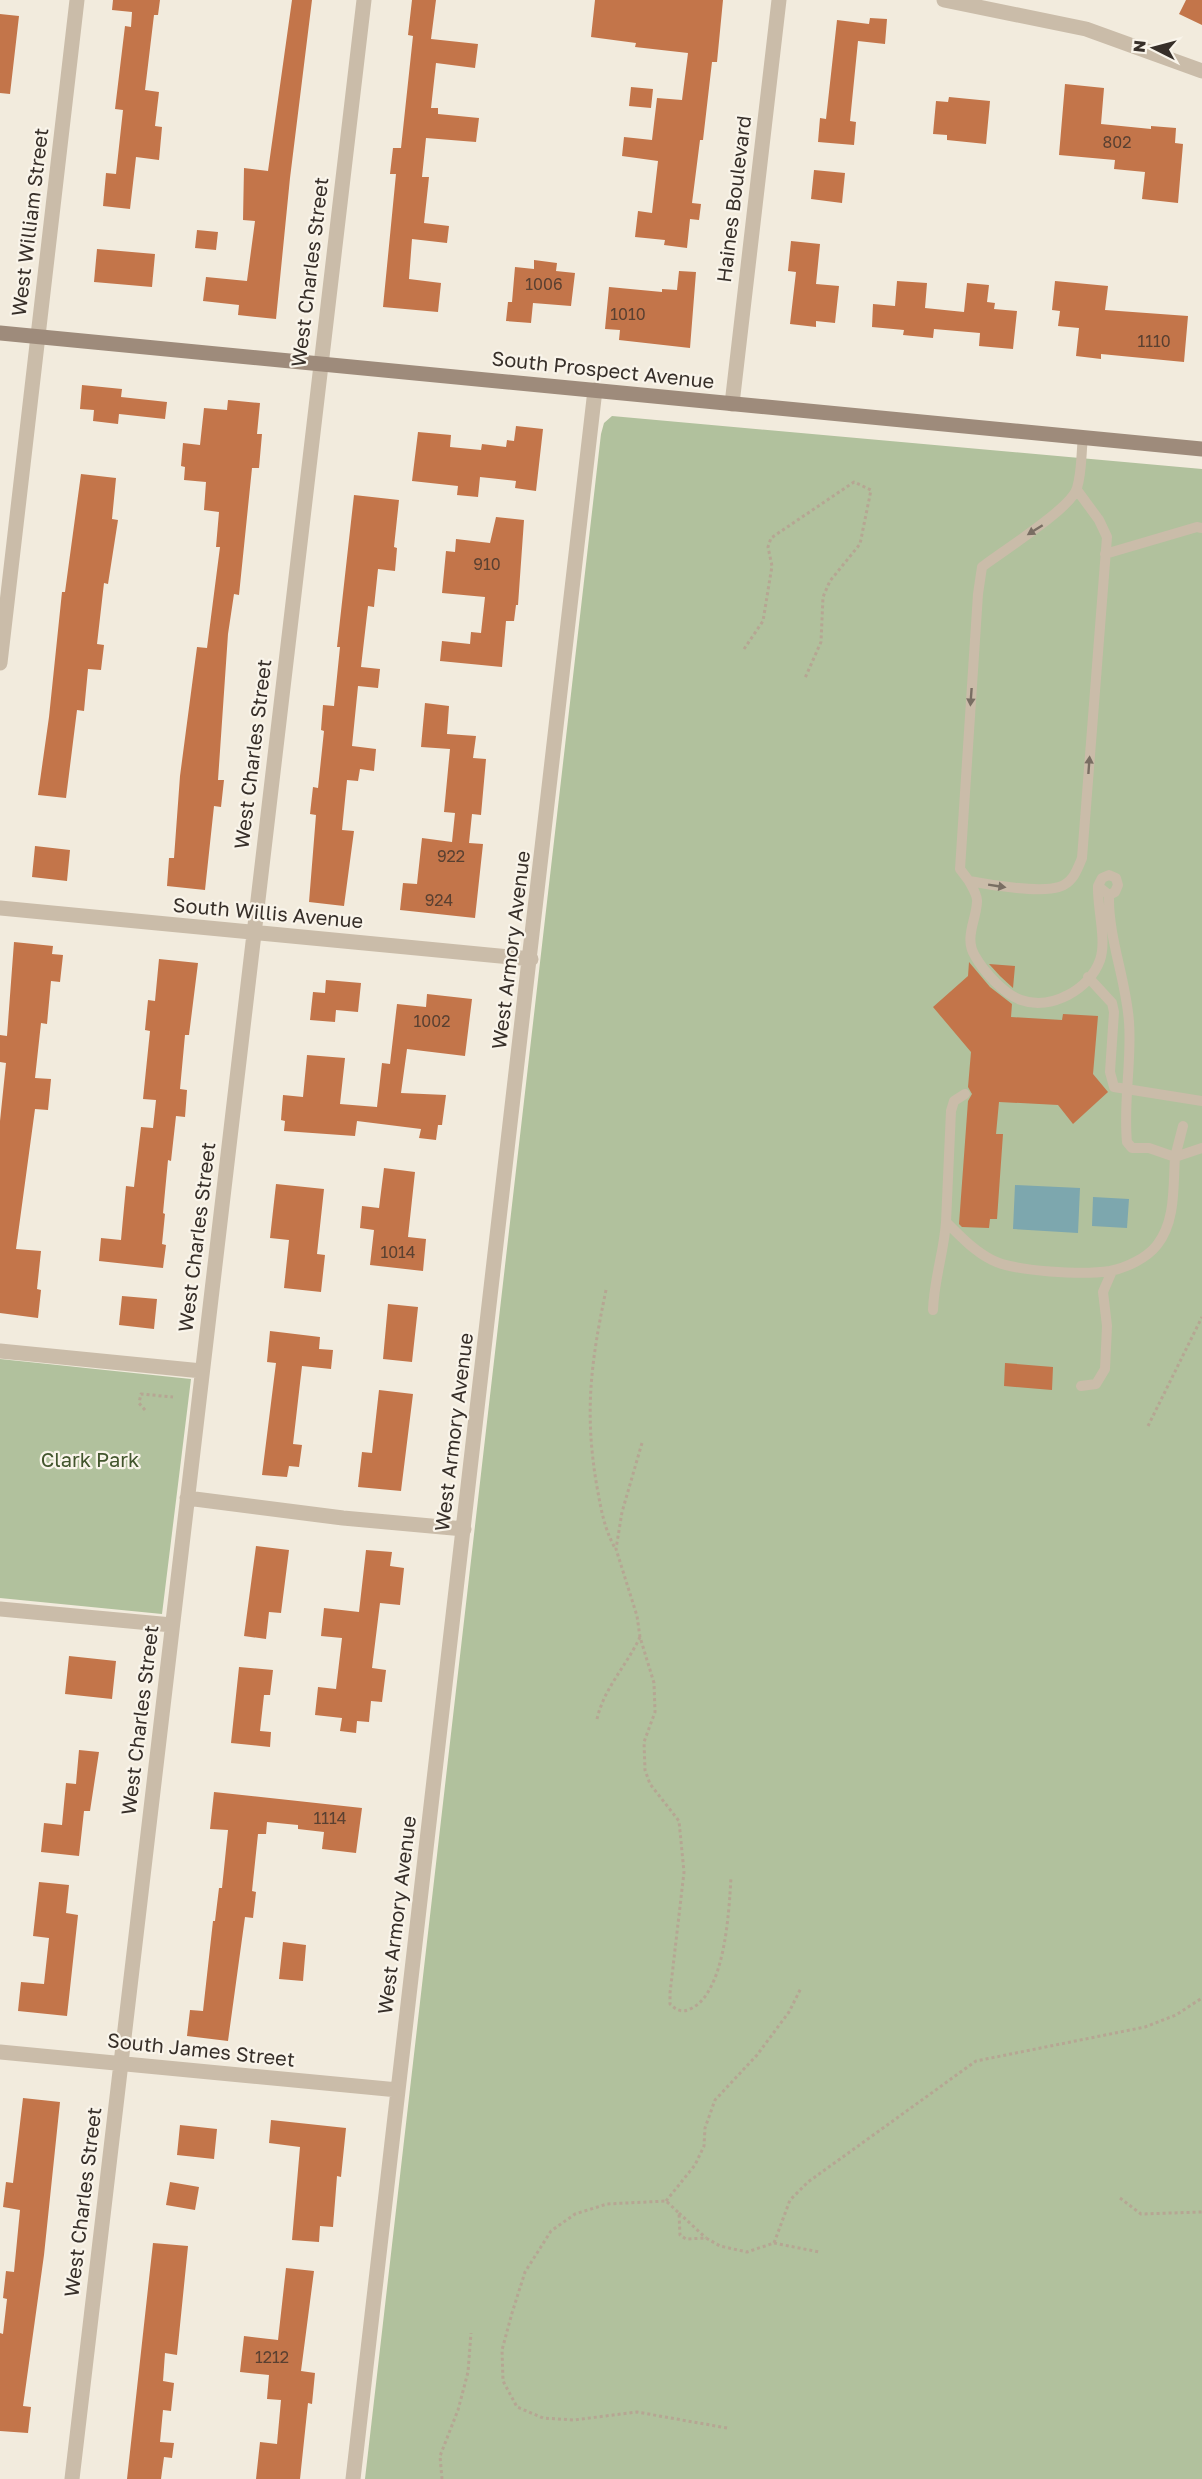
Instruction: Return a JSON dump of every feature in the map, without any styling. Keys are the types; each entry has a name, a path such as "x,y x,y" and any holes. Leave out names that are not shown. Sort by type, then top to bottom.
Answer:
{"main road":[{"name":"South Prospect Avenue","path":"0,333 1202,448"}],"street":[{"name":"West William Street","path":"0,663 76,0"},
{"name":"West Charles Street","path":"72,2479 364,0"},
{"name":"Haines Boulevard","path":"732,404 779,0"},
{"path":"944,0 1086,29 1202,71"},
{"name":"West Armory Avenue","path":"353,2479 531,959 595,390"},
{"name":"South Willis Avenue","path":"0,908 531,959"},
{"path":"0,1351 202,1371"},
{"path":"187,1498 343,1518 464,1529"},
{"path":"0,1609 172,1625"},
{"name":"South James Street","path":"0,2052 398,2090"}],"lane":[{"path":"1083,437 1077,490 1042,525 1007,547 982,567 978,594 960,869 978,901 972,920 972,951 1006,992 1022,1001 1055,1001 1067,996 1088,977 1101,959 1098,886 1102,878 1109,874 1116,878 1118,885 1115,892 1109,895"},
{"path":"969,882 1011,888 1059,887 1074,878 1082,858 1107,537 1099,520 1077,490"},
{"path":"1105,554 1202,528"},
{"path":"1098,886 1109,895"},
{"path":"1109,895 1109,914 1124,982 1130,1023 1127,1142 1132,1148 1149,1148 1175,1157 1202,1148"},
{"path":"1088,977 1112,1003 1114,1012 1110,1072 1114,1087 1202,1101"},
{"path":"933,1310 934,1282 944,1245 951,1111 954,1101 965,1094"},
{"path":"946,1222 979,1253 994,1261 1017,1268 1112,1271 1138,1261 1157,1245 1171,1219 1175,1157 1183,1126"},
{"path":"1081,1386 1096,1384 1105,1369 1107,1326 1102,1292 1112,1271"}],"path":[{"path":"744,649 762,621 772,566 768,547 771,538 854,482 871,490 860,544 830,581 823,597 821,642 805,678"},
{"path":"606,1290 591,1359 588,1400 594,1468 605,1531 616,1549 638,1616 640,1637 654,1683 655,1712 644,1742 645,1770 650,1784 679,1821 684,1872 670,1993 670,2004 676,2009 684,2012 695,2007 712,1990 729,1914 732,1878"},
{"path":"1148,1426 1202,1317"},
{"path":"145,1410 140,1403 141,1394 173,1397"},
{"path":"616,1549 622,1512 642,1443"},
{"path":"597,1719 604,1695 630,1659 640,1637"},
{"path":"666,2201 695,2164 704,2146 705,2128 715,2100 757,2055 789,2012 801,1988"},
{"path":"774,2244 790,2200 808,2182 976,2061 1145,2027 1176,2015 1202,1998"},
{"path":"1120,2198 1141,2214 1202,2212"},
{"path":"727,2428 637,2412 574,2420 543,2418 517,2407 503,2381 502,2350 525,2272 551,2231 575,2214 607,2204 666,2201 706,2238 720,2246 747,2252 774,2244 819,2252"},
{"path":"679,2213 680,2235 686,2239 706,2238"},
{"path":"442,2479 440,2456 461,2401 468,2372 471,2333"}],"green space":[{"path":"612,416 1202,469 1202,2479 365,2479 601,434 604,423"},
{"name":"Clark Park","path":"0,1359 191,1379 162,1614 0,1598"}],"water":[{"path":"1015,1185 1080,1188 1078,1233 1013,1229"},
{"path":"1093,1197 1129,1199 1127,1228 1092,1226"}],"building":[{"path":"113,0 160,0 158,15 154,15 145,90 159,92 155,126 162,127 159,160 136,157 130,209 103,206 106,173 116,174 123,110 115,109 125,26 131,27 132,12 112,10"},
{"path":"292,0 312,0 290,178 276,319 238,315 239,305 203,301 206,277 247,281 255,221 243,220 244,168 268,171"},
{"path":"412,0 436,0 431,39 478,44 475,68 436,63 431,108 438,108 438,114 479,118 476,142 426,138 422,177 429,177 424,223 449,226 447,243 412,239 409,279 441,283 438,312 383,307 396,174 390,174 393,148 401,148 413,36 408,35"},
{"path":"595,0 723,0 717,62 712,62 703,140 700,140 692,203 701,204 699,220 690,219 687,248 664,245 665,240 635,237 638,211 652,213 658,161 622,156 624,137 652,140 657,98 682,100 688,53 635,47 636,43 591,37"},
{"path":"1186,0 1202,0 1202,25 1179,14"},
{"path":"0,14 19,16 10,94 0,93"},
{"path":"870,18 887,19 885,44 858,41 850,121 856,122 854,145 818,142 820,118 826,119 837,20 869,24"},
{"path":"1065,84 1104,88 1101,124 1151,129 1151,126 1176,128 1175,143 1183,144 1178,203 1142,199 1145,172 1114,169 1115,160 1059,155"},
{"path":"631,87 653,89 651,108 629,106"},
{"path":"949,97 990,101 986,144 947,140 947,135 933,134 936,101 948,102"},
{"path":"814,170 845,173 842,203 811,199"},
{"path":"197,230 218,232 216,250 195,248"},
{"path":"791,241 820,244 816,284 839,286 835,323 816,321 816,327 790,324 796,272 788,271"},
{"path":"97,249 155,254 152,287 94,282"},
{"path":"534,260 557,263 556,271 575,273 571,306 533,303 531,323 506,321 508,302 512,302 515,267 534,269"},
{"path":"679,271 696,272 690,348 619,340 620,330 605,329 609,287 662,292 662,289 677,290"},
{"path":"897,281 927,283 925,308 964,312 967,283 989,285 987,302 995,303 994,309 1017,311 1013,349 979,346 980,333 934,329 933,338 903,335 904,330 872,327 873,304 895,306"},
{"path":"1055,281 1108,286 1105,310 1188,316 1184,362 1101,354 1101,359 1076,356 1079,328 1058,326 1060,311 1052,310"},
{"path":"82,385 122,389 121,397 167,402 165,419 119,414 118,424 93,421 94,410 80,409"},
{"path":"228,400 260,403 257,434 262,434 259,468 252,468 239,595 234,594 228,634 218,780 224,780 221,807 214,806 205,890 167,886 169,858 174,858 180,776 197,647 207,648 220,547 216,547 219,512 204,510 206,482 184,480 185,467 181,466 183,443 200,445 204,408 227,410"},
{"path":"516,426 543,429 536,491 515,488 516,481 480,477 478,497 457,495 458,486 412,481 418,432 451,435 450,447 481,450 482,444 506,447 507,440 514,441"},
{"path":"81,474 116,478 112,519 118,520 108,584 104,583 97,644 104,645 101,670 88,669 84,711 77,710 66,798 38,795 62,592 65,592"},
{"path":"354,495 399,500 394,547 397,548 395,571 378,569 374,607 368,606 361,667 380,669 378,688 358,686 352,746 376,749 374,771 360,769 358,781 347,780 342,830 354,831 344,906 309,902 316,815 310,814 313,787 318,788 324,731 321,730 323,705 334,706 340,647 337,647"},
{"path":"496,517 524,520 518,605 516,605 514,621 506,621 502,667 440,661 442,641 470,644 471,632 481,633 485,597 442,593 446,551 455,552 456,539 490,543"},
{"path":"425,703 449,706 447,734 476,736 473,758 486,759 481,815 472,814 469,843 483,844 475,918 400,910 403,883 417,884 422,838 452,842 455,813 444,812 450,749 421,747"},
{"path":"35,846 70,850 67,881 32,877"},
{"path":"14,942 53,946 52,954 63,955 60,982 51,981 47,1024 41,1023 35,1078 51,1079 48,1110 35,1109 16,1249 41,1251 37,1289 41,1290 38,1318 0,1313 0,1121 6,1063 0,1062 0,1035 7,1036"},
{"path":"159,959 198,963 189,1035 185,1035 180,1089 187,1090 185,1117 176,1116 171,1161 168,1160 163,1213 165,1214 162,1244 166,1245 163,1268 99,1261 101,1238 121,1240 126,1186 134,1187 141,1127 153,1128 156,1100 143,1099 150,1031 145,1030 148,1000 155,1001"},
{"path":"969,962 990,987 1012,1004 1011,1017 1062,1020 1063,1014 1098,1016 1093,1074 1108,1092 1073,1124 1058,1105 999,1102 996,1134 1003,1134 997,1219 990,1219 989,1228 962,1227 959,1224 968,1101 972,1094 968,1087 971,1052 933,1007 968,976"},
{"path":"989,964 1015,966 1013,988 1000,976"},
{"path":"326,980 361,983 358,1012 336,1010 335,1022 310,1020 313,992 325,993"},
{"path":"427,994 472,999 465,1056 407,1049 401,1093 446,1095 442,1125 438,1125 436,1140 419,1138 421,1129 357,1121 355,1136 284,1131 285,1121 281,1120 283,1095 303,1097 307,1055 345,1058 340,1104 377,1107 382,1063 390,1064 397,1004 426,1007"},
{"path":"384,1168 415,1172 408,1237 426,1239 423,1271 370,1265 374,1230 360,1228 362,1206 379,1208"},
{"path":"276,1184 324,1189 317,1254 325,1255 321,1292 284,1288 289,1240 270,1238"},
{"path":"122,1296 157,1299 154,1329 119,1325"},
{"path":"388,1304 418,1307 412,1362 383,1359"},
{"path":"270,1331 320,1337 319,1349 333,1350 331,1369 302,1366 293,1444 302,1445 299,1467 289,1466 287,1477 262,1475 276,1363 267,1362"},
{"path":"1005,1363 1053,1367 1052,1390 1004,1386"},
{"path":"379,1390 413,1394 401,1491 358,1487 362,1452 372,1453"},
{"path":"256,1546 289,1550 281,1613 269,1612 266,1639 244,1636"},
{"path":"366,1550 392,1552 390,1566 404,1568 400,1605 380,1603 372,1668 386,1670 382,1702 371,1701 369,1722 357,1721 356,1733 340,1731 342,1718 315,1715 318,1687 336,1689 342,1638 321,1636 324,1608 359,1612"},
{"path":"69,1656 116,1661 112,1699 65,1694"},
{"path":"239,1667 273,1670 270,1695 264,1695 260,1731 271,1732 270,1747 231,1743"},
{"path":"79,1750 99,1752 90,1811 84,1811 79,1856 41,1852 44,1823 62,1825 66,1783 76,1784"},
{"path":"214,1792 362,1808 356,1853 322,1849 324,1832 298,1829 298,1825 267,1822 266,1834 258,1834 252,1891 256,1892 253,1918 245,1917 228,2041 187,2036 190,2010 203,2011 213,1921 215,1921 219,1888 222,1888 228,1830 210,1829"},
{"path":"39,1882 69,1885 66,1913 78,1915 67,2016 18,2011 21,1982 44,1984 49,1938 33,1936"},
{"path":"283,1942 306,1945 303,1981 279,1979"},
{"path":"23,2098 60,2102 44,2255 23,2406 31,2407 28,2433 0,2431 0,2333 3,2334 7,2299 3,2298 6,2271 14,2272 20,2210 3,2207 6,2182 13,2183"},
{"path":"271,2120 346,2128 341,2177 337,2176 333,2227 320,2226 319,2242 292,2240 300,2147 269,2143"},
{"path":"180,2125 217,2129 214,2159 177,2155"},
{"path":"170,2182 199,2187 195,2210 166,2205"},
{"path":"153,2243 188,2246 177,2355 165,2353 163,2381 174,2383 171,2411 163,2410 160,2442 174,2443 172,2458 164,2457 161,2479 127,2479"},
{"path":"286,2268 314,2271 301,2371 315,2373 312,2404 308,2403 300,2479 256,2479 260,2442 277,2444 281,2400 267,2399 269,2375 240,2372 244,2336 278,2340"}]}
